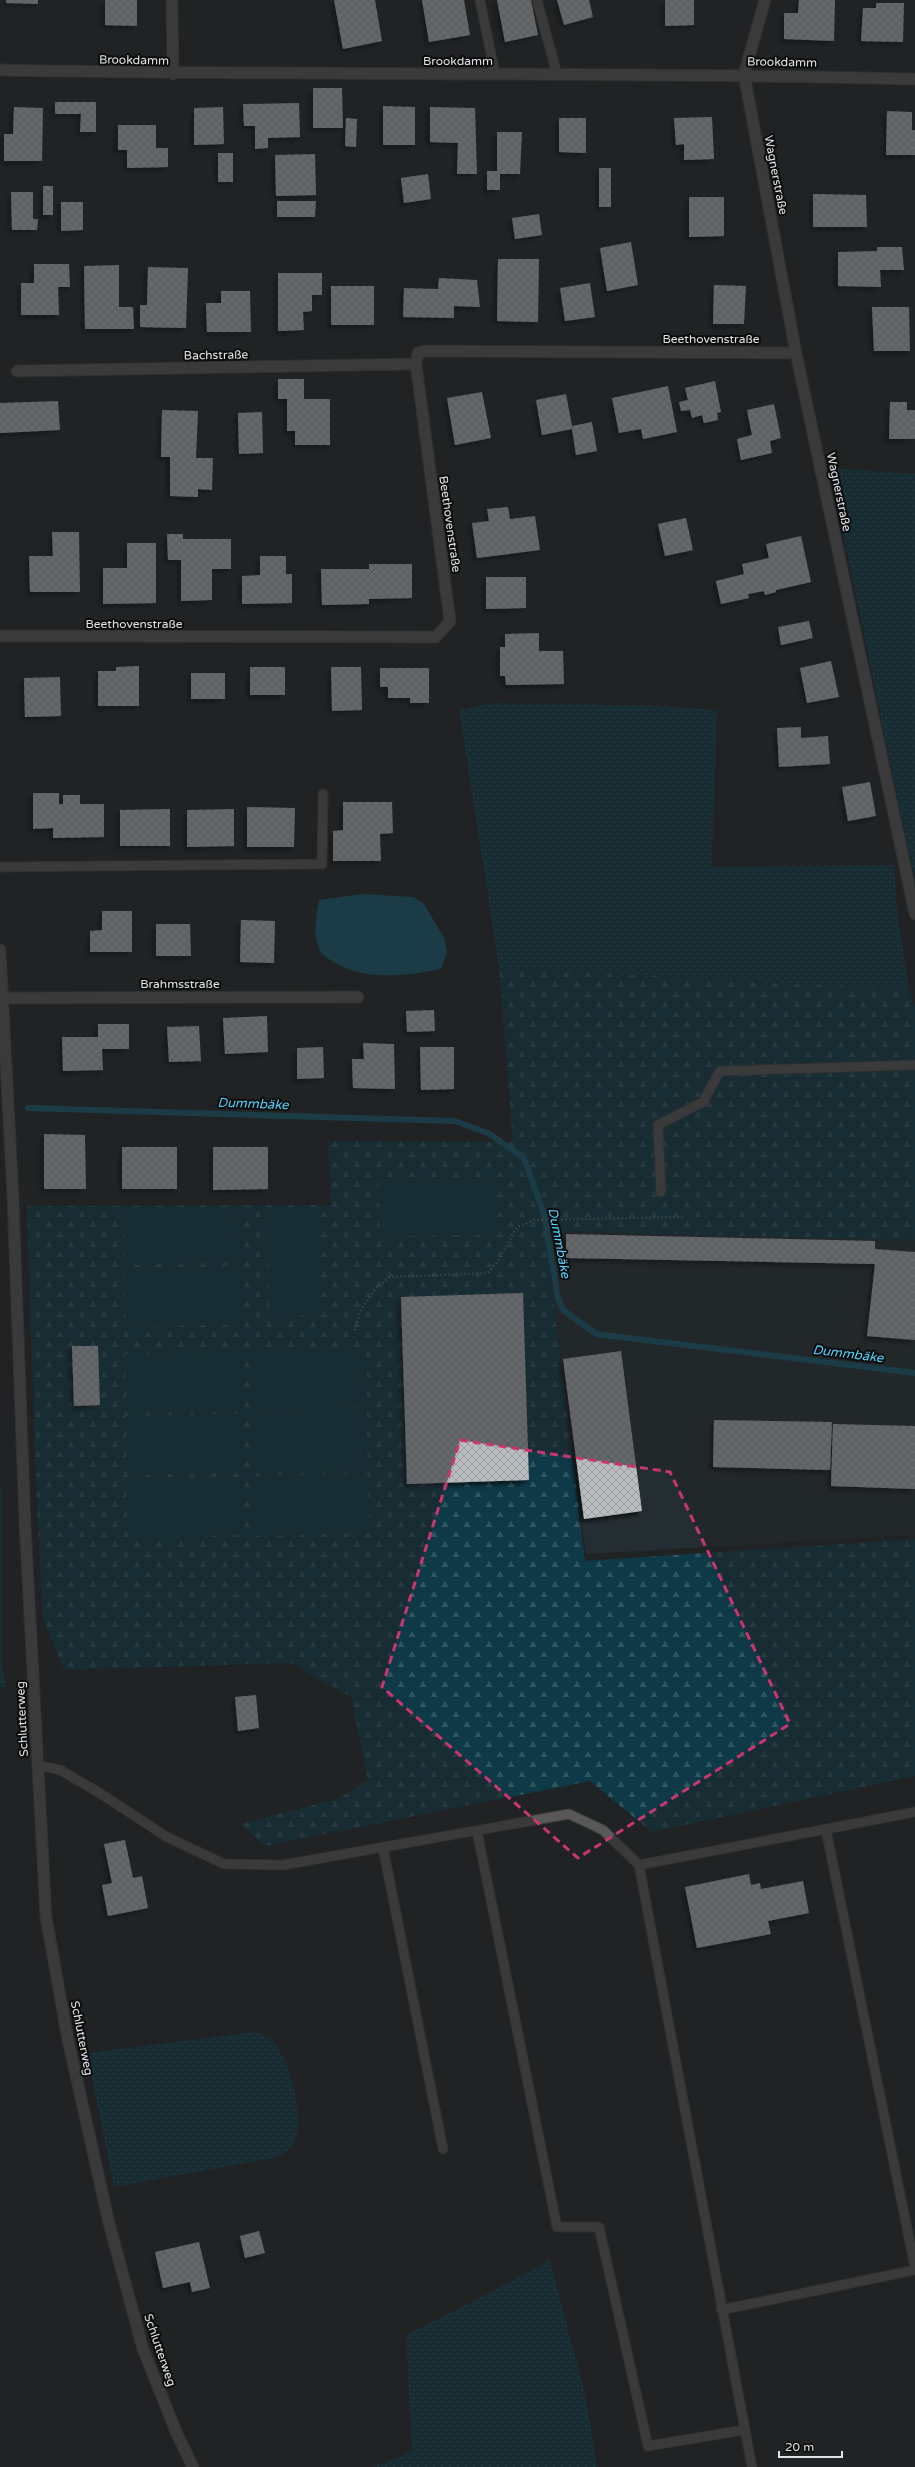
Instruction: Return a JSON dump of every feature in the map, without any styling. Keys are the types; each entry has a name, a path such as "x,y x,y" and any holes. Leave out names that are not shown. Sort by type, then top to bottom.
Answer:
{"street":[{"path":"172,0 173,74"},
{"path":"744,74 765,0"},
{"name":"Brookdamm","path":"0,70 173,74 744,74 915,79"},
{"name":"Wagnerstraße","path":"744,74 796,353 915,914"},
{"name":"Beethovenstraße","path":"0,636 436,637 450,621 416,364 418,353 424,351 796,353"},
{"name":"Bachstraße","path":"17,371 416,364"},
{"name":"Schlutterweg","path":"0,950 37,1765 46,1917 68,2040 109,2223 143,2349 177,2434 193,2467"},
{"name":"Brahmsstraße","path":"2,998 358,997"}],"lane":[{"path":"480,0 495,74"},
{"path":"537,0 557,74"},
{"path":"0,868 322,864 323,794"},
{"path":"661,1192 658,1126 703,1102 720,1071 915,1065"},
{"path":"37,1765 60,1770 98,1792 167,1838 224,1864 283,1865 569,1814 603,1830 639,1865 721,2310 752,2467"},
{"path":"639,1865 915,1812"},
{"path":"826,1830 915,2267"},
{"path":"477,1831 557,2227 599,2228 648,2446 744,2430"},
{"path":"383,1848 443,2149"},
{"path":"721,2310 915,2270"}],"path":[{"path":"355,1330 360,1310 376,1288 390,1277 488,1273 499,1260 517,1227 534,1220 683,1217"}],"highlighted area":[{"path":"460,1440 670,1472 790,1724 578,1858 382,1687"}],"shaded area":[{"path":"363,894 413,897 424,904 444,938 447,953 441,969 414,974 385,976 371,975 344,968 322,954 316,935 316,920 319,900"},
{"path":"544,1230 915,1240 915,1535 586,1554"}],"green space":[{"path":"830,468 915,474 915,874 911,864"},
{"path":"494,703 663,706 717,710 712,867 894,865 897,910 909,990 499,967 459,710"},
{"path":"499,967 909,990 915,1006 915,1240 545,1231 585,1561 915,1539 915,1776 652,1832 590,1781 265,1846 241,1824 340,1798 368,1780 351,1697 290,1663 64,1670 43,1618 36,1485 27,1206 331,1205 328,1141 513,1142","holes":["523,1294 529,1480 407,1484 401,1297"]},
{"path":"492,1178 493,1234 380,1237 379,1181"},
{"path":"238,1208 239,1262 125,1265 124,1210"},
{"path":"265,1209 318,1209 322,1315 270,1317"},
{"path":"239,1266 240,1324 126,1327 124,1269"},
{"path":"366,1348 367,1406 251,1409 250,1350"},
{"path":"241,1351 243,1410 127,1413 125,1354"},
{"path":"366,1410 368,1470 251,1473 250,1413"},
{"path":"241,1414 243,1472 127,1475 126,1416"},
{"path":"368,1474 369,1533 252,1536 251,1476"},
{"path":"241,1477 243,1535 128,1538 126,1480"},
{"path":"2,1489 2,1665 6,1687 0,1687 0,1490"},
{"path":"255,2032 269,2037 276,2045 289,2072 294,2089 298,2122 296,2136 292,2146 278,2157 114,2187 87,2053"},
{"path":"550,2260 586,2398 597,2467 372,2467 412,2452 406,2335 499,2288"}],"building":[{"path":"6,0 38,0 38,4 6,3"},
{"path":"105,0 137,0 137,26 105,25"},
{"path":"334,0 375,0 382,41 343,49"},
{"path":"422,0 464,0 470,35 429,42"},
{"path":"497,0 531,0 538,35 505,42"},
{"path":"557,0 589,0 593,17 564,25"},
{"path":"665,0 694,0 694,25 665,26"},
{"path":"799,0 835,0 834,41 784,39 784,13 798,13"},
{"path":"876,3 904,3 903,42 861,41 863,8 876,8"},
{"path":"313,88 342,88 343,128 313,128"},
{"path":"55,102 96,102 96,132 80,132 81,114 55,114"},
{"path":"299,103 300,137 268,138 268,148 255,149 255,126 244,126 243,104"},
{"path":"383,106 415,107 415,145 383,145"},
{"path":"14,107 43,108 42,161 4,161 4,134 13,134"},
{"path":"223,107 224,144 194,145 194,108"},
{"path":"430,107 475,108 477,174 457,174 458,143 430,142"},
{"path":"887,111 912,112 912,130 915,130 915,155 886,155"},
{"path":"712,117 714,159 684,160 684,144 676,145 674,118"},
{"path":"346,118 357,119 356,147 345,146"},
{"path":"559,118 586,118 586,153 559,152"},
{"path":"118,125 156,125 156,148 168,148 168,167 127,168 127,150 118,150"},
{"path":"497,132 522,132 520,174 500,174 500,190 487,190 487,171 497,171"},
{"path":"218,153 233,153 233,182 218,182"},
{"path":"315,154 316,195 276,196 275,155"},
{"path":"599,168 611,168 611,207 599,207"},
{"path":"428,174 431,199 404,203 401,178"},
{"path":"43,186 53,186 53,215 43,215"},
{"path":"11,192 33,192 33,219 38,219 37,230 12,230"},
{"path":"813,194 866,195 867,227 813,227"},
{"path":"689,197 724,197 724,236 689,237"},
{"path":"277,201 316,201 315,217 277,217"},
{"path":"61,202 83,202 83,230 61,231"},
{"path":"539,214 542,235 515,239 512,218"},
{"path":"631,242 638,285 607,291 600,248"},
{"path":"877,247 902,247 904,270 880,270 881,287 838,286 838,252 877,251"},
{"path":"498,259 539,259 538,322 497,321"},
{"path":"34,264 69,264 70,287 58,287 59,315 21,315 21,283 34,283"},
{"path":"119,265 119,307 133,307 134,329 85,329 84,266"},
{"path":"148,267 188,268 186,328 140,327 140,305 147,305"},
{"path":"278,273 322,273 322,295 312,295 312,311 303,312 304,330 278,331"},
{"path":"439,278 477,280 480,307 454,306 454,318 403,317 404,288 438,289"},
{"path":"590,283 595,317 565,321 560,288"},
{"path":"714,285 746,286 744,324 713,324"},
{"path":"331,286 374,286 374,325 331,325"},
{"path":"221,291 250,291 251,332 207,332 206,303 221,303"},
{"path":"872,307 909,307 910,351 874,351"},
{"path":"278,379 304,379 304,399 330,399 330,445 295,445 295,431 287,431 287,399 278,399"},
{"path":"715,381 721,412 717,413 718,420 704,423 702,415 692,418 690,410 681,411 679,402 688,400 685,388"},
{"path":"668,386 677,432 643,439 641,429 619,433 612,398"},
{"path":"482,392 491,438 455,445 447,398"},
{"path":"566,394 572,426 592,422 597,451 576,455 572,429 542,435 536,400"},
{"path":"58,401 60,430 0,433 0,403"},
{"path":"890,402 907,402 907,410 915,410 915,439 889,439"},
{"path":"774,404 781,438 770,441 772,453 741,460 737,439 752,435 747,410"},
{"path":"162,410 198,411 196,458 213,458 212,490 198,489 198,497 170,496 170,457 161,457"},
{"path":"262,412 263,453 239,454 238,413"},
{"path":"508,507 510,519 535,516 540,550 477,558 472,523 489,521 487,509"},
{"path":"686,518 693,550 665,556 658,524"},
{"path":"52,532 79,532 80,592 30,592 29,556 53,556"},
{"path":"167,534 183,534 183,539 231,539 231,569 212,569 212,600 181,601 181,560 168,560"},
{"path":"801,536 811,582 776,590 776,592 765,595 764,591 748,594 749,598 721,604 716,581 744,574 742,564 769,558 766,544"},
{"path":"127,543 156,543 156,603 103,604 103,568 127,568"},
{"path":"260,556 286,556 286,574 292,574 292,603 242,604 242,576 260,575"},
{"path":"369,564 412,564 412,598 369,599 369,604 322,605 321,569 369,569"},
{"path":"486,577 526,577 526,608 486,609"},
{"path":"809,621 813,638 781,645 778,627"},
{"path":"539,633 539,651 563,651 564,684 506,685 505,676 500,676 500,647 505,647 505,634"},
{"path":"831,661 839,697 807,703 800,668"},
{"path":"139,666 139,706 98,706 98,671 116,671 116,667"},
{"path":"250,667 285,667 285,695 250,695"},
{"path":"331,667 361,667 362,710 332,711"},
{"path":"380,668 429,668 429,703 410,703 410,698 388,698 388,687 380,687"},
{"path":"191,673 225,673 225,699 191,699"},
{"path":"60,677 61,716 25,717 24,678"},
{"path":"801,727 801,738 828,736 830,764 779,767 777,728"},
{"path":"870,782 876,816 848,821 842,787"},
{"path":"33,793 59,793 59,804 63,804 63,795 80,795 80,804 104,804 104,837 53,838 53,828 33,829"},
{"path":"343,802 392,802 393,833 380,834 381,861 333,861 333,831 343,830"},
{"path":"247,807 295,808 294,847 247,847"},
{"path":"170,809 170,846 120,846 120,810"},
{"path":"234,809 234,846 187,847 187,810"},
{"path":"102,911 132,911 132,952 90,952 90,931 102,930"},
{"path":"241,920 275,921 274,963 240,962"},
{"path":"156,924 190,924 191,956 156,956"},
{"path":"434,1010 435,1031 407,1032 406,1011"},
{"path":"267,1016 268,1052 225,1054 223,1018"},
{"path":"98,1024 129,1024 129,1049 102,1049 103,1070 63,1071 62,1037 98,1037"},
{"path":"199,1026 201,1061 169,1062 167,1027"},
{"path":"363,1043 394,1044 395,1089 353,1088 352,1059 364,1059"},
{"path":"323,1047 324,1078 297,1079 297,1048"},
{"path":"420,1047 454,1047 454,1089 421,1090"},
{"path":"44,1134 85,1135 86,1189 44,1189"},
{"path":"122,1147 177,1147 177,1189 122,1189"},
{"path":"213,1147 268,1147 268,1189 213,1190"},
{"path":"566,1234 875,1241 875,1249 915,1252 915,1340 867,1336 875,1264 566,1258"},
{"path":"523,1293 529,1480 407,1484 401,1297"},
{"path":"72,1346 98,1346 100,1405 74,1406"},
{"path":"621,1351 642,1511 584,1519 563,1359"},
{"path":"714,1420 832,1422 830,1470 713,1467"},
{"path":"833,1424 915,1426 915,1489 831,1486"},
{"path":"256,1695 259,1728 238,1731 235,1697"},
{"path":"125,1840 133,1878 142,1876 148,1908 108,1916 102,1885 112,1883 104,1844"},
{"path":"749,1874 751,1885 760,1883 761,1889 803,1881 809,1913 768,1921 771,1934 697,1948 685,1887"},
{"path":"259,2231 265,2253 245,2258 240,2236"},
{"path":"199,2242 210,2288 192,2292 190,2282 163,2288 155,2252"}],"waterway":[{"name":"Dummbäke","path":"28,1108 455,1121 488,1133 524,1158 544,1214 558,1299 563,1310 596,1334 915,1373"}]}
